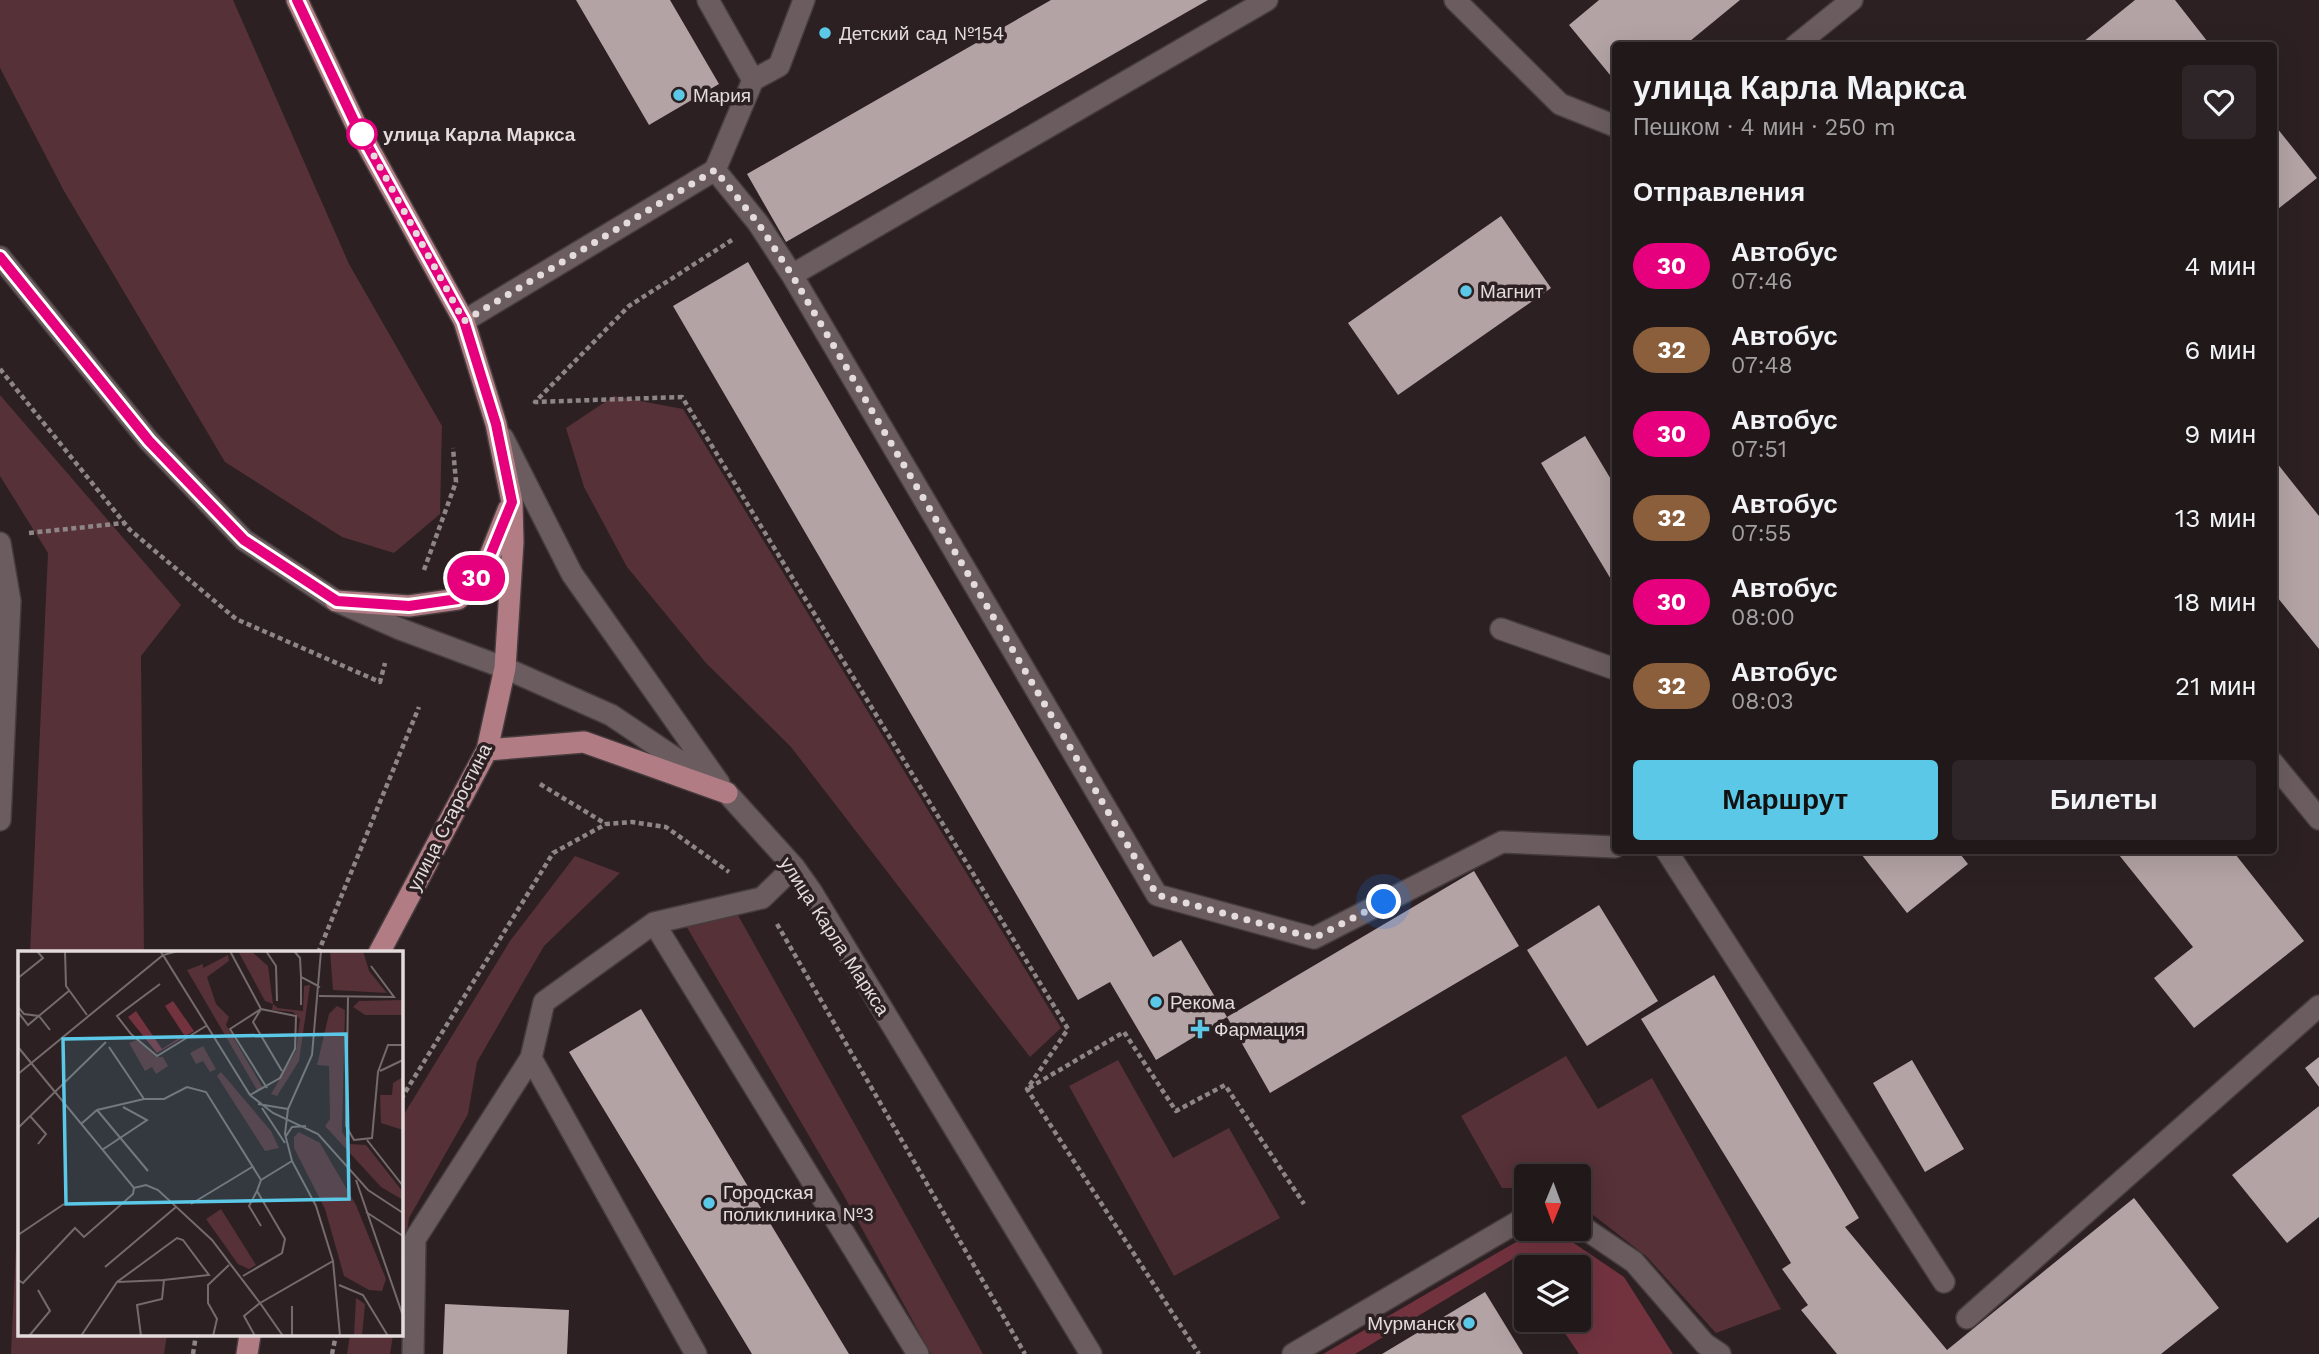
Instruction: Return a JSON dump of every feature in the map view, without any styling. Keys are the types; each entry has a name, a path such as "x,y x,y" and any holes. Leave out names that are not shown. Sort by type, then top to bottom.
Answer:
{"main road":[{"path":"297,0 355,123 464,321 496,424"},
{"name":"улица Старостина","path":"380,951 487,750 505,668 513,542 512,502 496,424"},
{"path":"337,601 409,606 458,599 485,568 512,502"},
{"path":"487,750 584,742 727,793"},
{"path":"247,1354 250,1336"}],"street":[{"path":"708,0 753,80"},
{"path":"464,321 715,170 753,80 779,66 804,0"},
{"path":"792,275 1267,0"},
{"path":"1455,0 1560,104 1612,125"},
{"path":"1800,42 1852,0"},
{"path":"715,170 758,223 792,275 1157,895 1314,938 1502,842 1612,847"},
{"name":"улица Карла Маркса","path":"0,257 149,441 244,540 337,601 375,619 505,668 611,715 727,793 794,866 1091,1354"},
{"path":"496,424 572,574 727,793"},
{"path":"0,543 10,601 0,820"},
{"path":"1502,629 1612,668"},
{"path":"2277,768 2319,820"},
{"path":"1669,854 1944,1282"},
{"path":"413,1354 415,1239 531,1058 544,1002 654,923 762,898 794,866"},
{"path":"654,923 919,1354"},
{"path":"1967,1318 2319,1006"},
{"path":"531,1058 696,1354"},
{"path":"1293,1354 1514,1224"},
{"path":"1591,1233 1634,1262 1705,1344 1720,1354"}],"path":[{"path":"758,223 629,306 535,402 682,397 1068,1029 1027,1089"},
{"path":"0,369 124,523 236,619 380,682 385,663"},
{"path":"424,570 456,482 453,448"},
{"path":"28,533 124,523"},
{"path":"319,951 419,707"},
{"path":"540,784 607,824"},
{"path":"402,1097 553,853 607,824 632,822 666,827 701,849 762,898 1025,1354"},
{"path":"1027,1089 1124,1031 1176,1111 1225,1085 1304,1204"},
{"path":"1027,1089 1199,1354"},
{"path":"193,1354 196,1336"},
{"path":"332,1354 336,1336"}],"shaded area":[{"path":"0,0 233,0 349,264 442,426 440,514 394,553 342,537 225,462 64,191 0,68"},
{"path":"0,395 181,605 141,656 144,951 30,951 48,553 0,476"},
{"path":"614,396 683,409 1061,1028 1030,1057 791,747 706,663 627,567 584,487 566,428"},
{"path":"575,856 620,873 544,946 477,1062 468,1114 409,1218 402,1272 402,1117 510,941"},
{"path":"734,908 983,1354 931,1354 843,1194 685,924"},
{"path":"1566,1056 1598,1109 1652,1078 1781,1309 1716,1333 1646,1256 1591,1213 1591,1164 1514,1164 1514,1188 1502,1188 1461,1116"},
{"path":"1118,1060 1173,1158 1229,1128 1280,1218 1174,1276 1069,1086"},
{"path":"18,1203 18,1336 167,1336 164,1354 11,1354"},
{"path":"1518,1241 1571,1241 1624,1277 1673,1354 1579,1354 1564,1332 1591,1332 1591,1255 1514,1255 1514,1258 1355,1354 1323,1354"},
{"path":"350,1336 393,1336 390,1354 347,1354"}],"building":[{"path":"576,0 670,0 719,84 649,125"},
{"path":"1051,0 1208,0 786,242 747,174"},
{"path":"1599,0 1740,0 1689,42 1612,42 1612,77 1569,25"},
{"path":"2135,0 2175,0 2208,42 2083,42"},
{"path":"2277,128 2317,178 2277,210"},
{"path":"1501,216 1551,288 1398,395 1348,323"},
{"path":"748,262 1153,957 1181,940 1227,1017 1156,1060 1110,982 1078,1000 673,306"},
{"path":"1585,436 1612,481 1612,581 1541,463"},
{"path":"2277,463 2319,516 2319,649 2277,597"},
{"path":"1861,854 1960,854 1968,864 1907,913"},
{"path":"2118,854 2235,854 2304,941 2194,1028 2154,978 2193,947"},
{"path":"1474,871 1519,946 1270,1093 1227,1017"},
{"path":"1599,905 1658,1001 1587,1046 1527,950"},
{"path":"1714,975 1859,1218 1845,1227 1947,1350 2134,1198 2219,1308 2161,1354 1837,1354 1801,1310 1808,1305 1782,1269 1791,1263 1641,1019"},
{"name":"Городская поликлиника №3","path":"641,1009 849,1354 752,1354 569,1052"},
{"path":"2319,1057 2319,1087 2305,1068"},
{"path":"1912,1060 1964,1149 1925,1172 1873,1083"},
{"path":"2319,1106 2319,1217 2287,1243 2232,1175"},
{"name":"Мурманск","path":"1485,1292 1523,1354 1382,1354"},
{"path":"445,1304 569,1310 567,1354 443,1354"}],"bus line":[{"name":"30","path":"0,257 149,441 244,540 337,601 409,606 458,599 485,568 512,502 496,424 464,321 355,123 297,0"}],"place":[{"name":"Детский сад №154","path":"825,33"},
{"name":"Мария","path":"679,95"},
{"name":"улица Карла Маркса","path":"362,134"},
{"name":"Магнит","path":"1466,291"},
{"name":"Рекома","path":"1156,1002"},
{"name":"Фармация","path":"1200,1029"},
{"name":"Городская поликлиника №3","path":"709,1203"},
{"name":"Мурманск","path":"1469,1323"}],"route":[{"path":"362,134 464,321 715,170 758,223 792,275 1157,895 1314,938 1384,902"}]}
